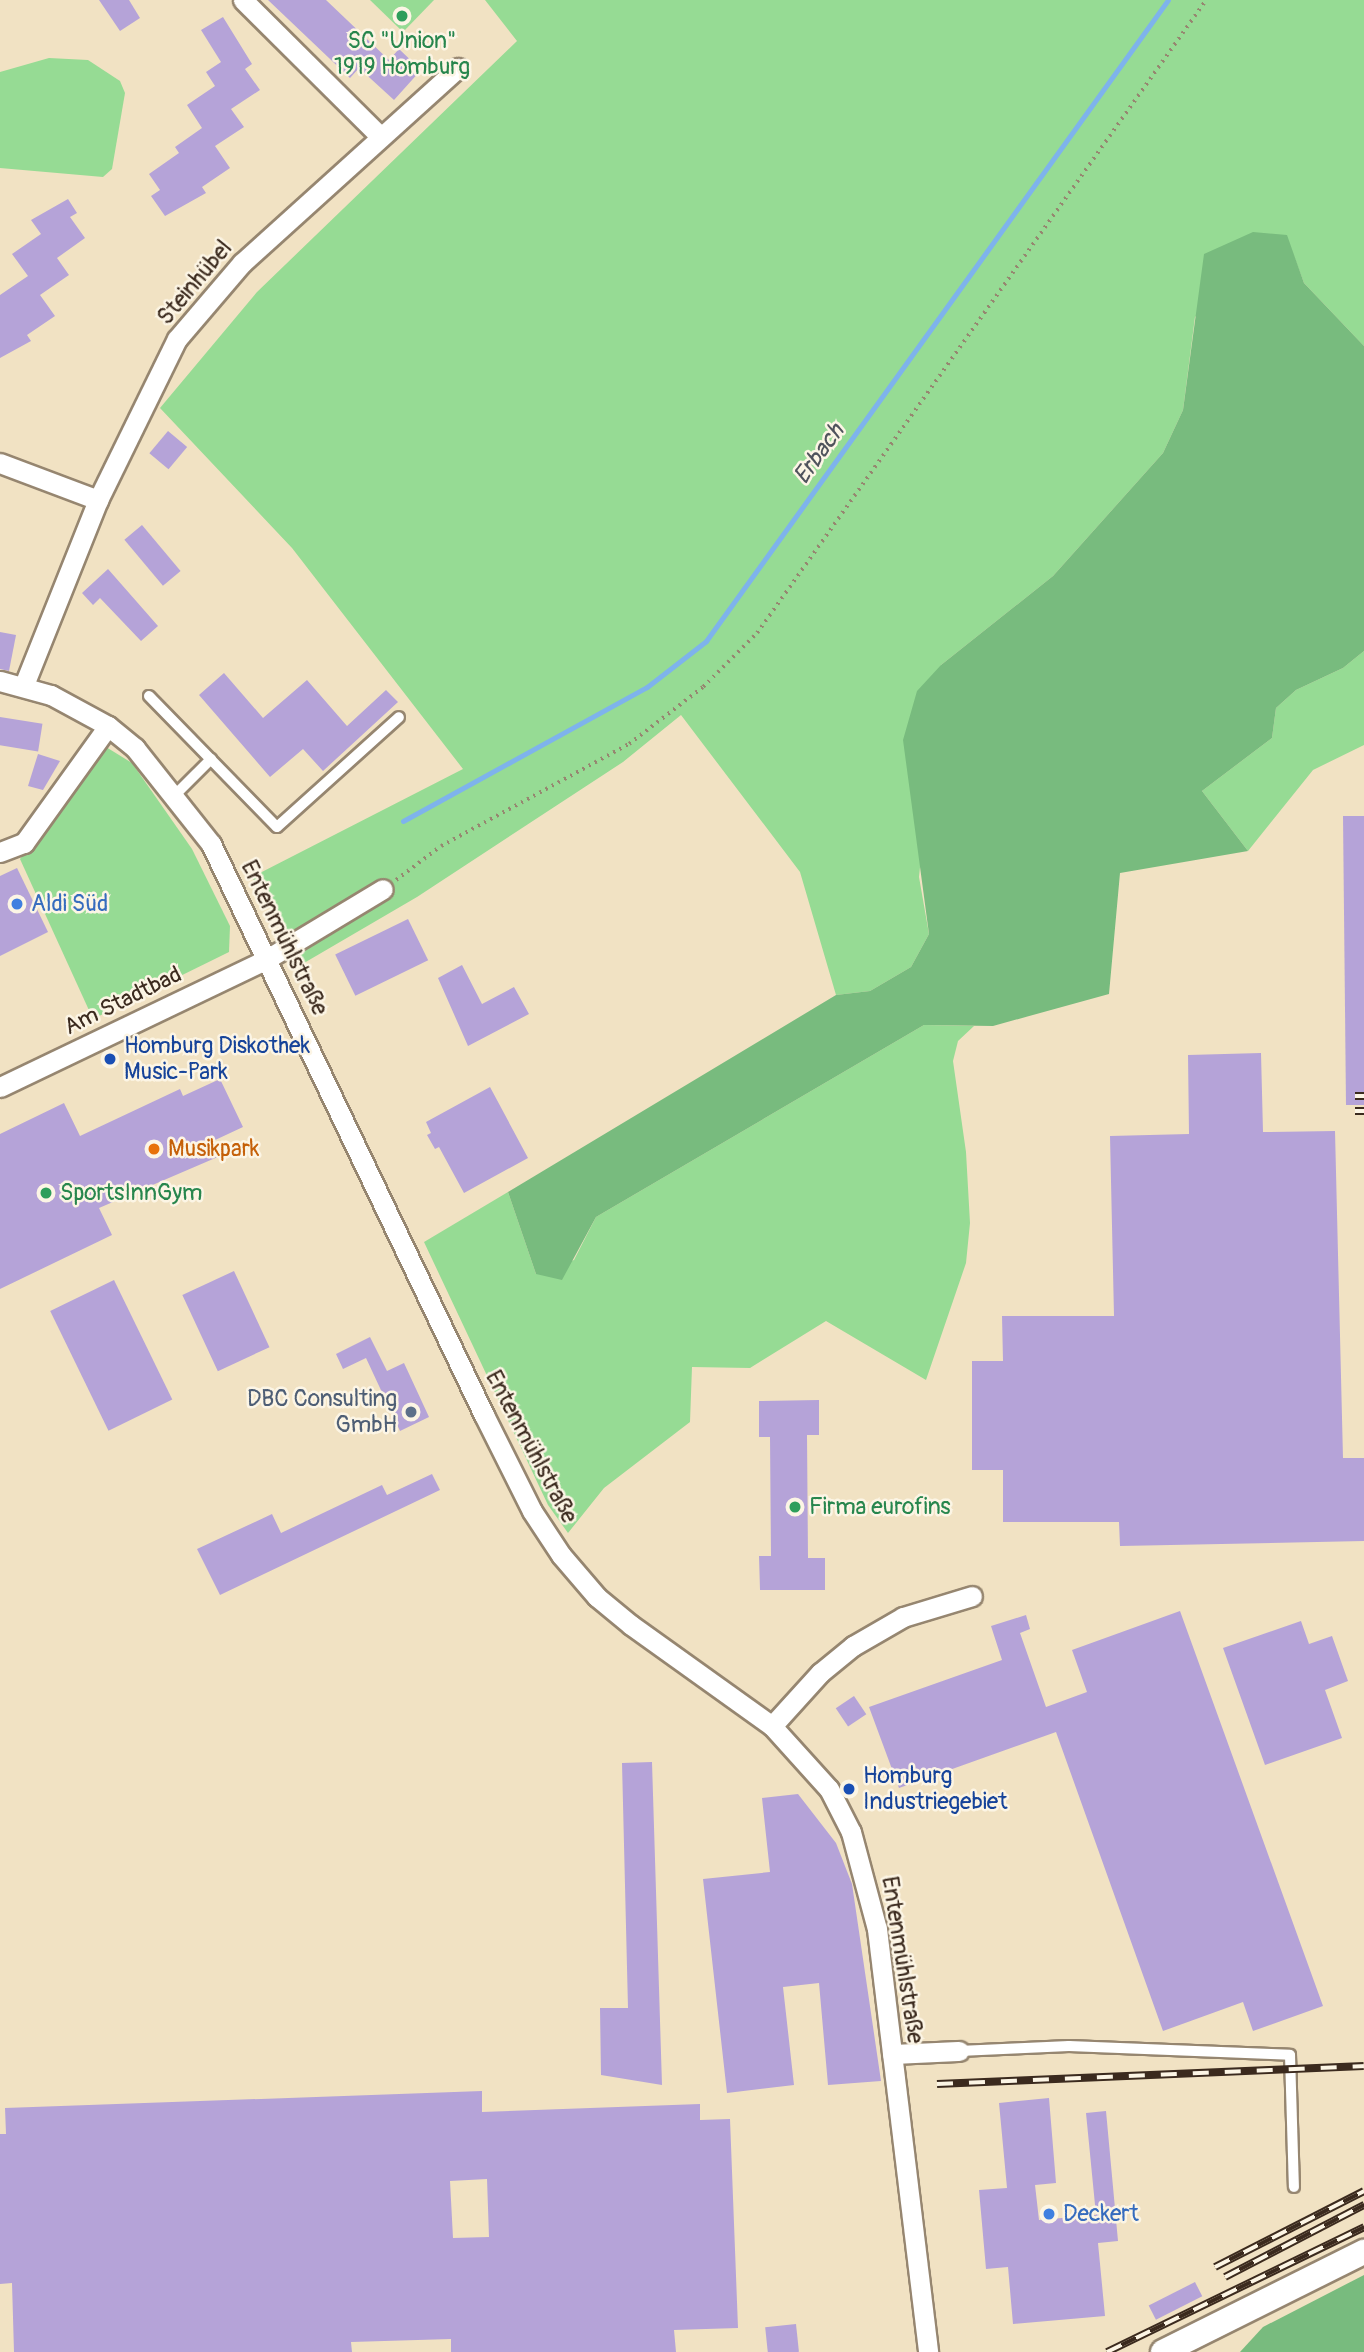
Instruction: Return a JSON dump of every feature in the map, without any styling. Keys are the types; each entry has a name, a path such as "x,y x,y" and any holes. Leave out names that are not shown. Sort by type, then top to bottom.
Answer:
{"street":[{"path":"243,0 380,136"},
{"name":"Steinhübel","path":"24,685 97,500 155,377 208,299 380,136 458,68"},
{"path":"0,463 97,500"},
{"name":"Entenmühlstraße","path":"0,681 24,685 108,726 135,748 175,795 211,844 532,1511 597,1597 772,1726 814,1769 851,1832 877,1929 928,2352"},
{"path":"0,852 24,843 108,726"},
{"name":"Am Stadtbad","path":"0,1087 267,959 383,889"},
{"path":"772,1726 820,1673 853,1646 903,1617 972,1596"},
{"path":"892,2054 959,2051"},
{"path":"1163,2352 1364,2252"}],"lane":[{"path":"149,696 277,827 399,717"},
{"path":"175,795 211,759"},
{"path":"959,2051 1069,2046 1290,2054 1294,2188"}],"path":[{"path":"383,889 441,846 629,744 678,709 757,633 1206,0"}],"green space":[{"name":"SC \"Union\" 1919 Homburg","path":"370,0 434,0 403,32"},
{"path":"485,0 1364,0 1364,346 1304,283 1286,235 1195,317 1183,410 1163,453 1053,576 941,665 919,877 929,934 911,967 870,991 836,995 800,872 681,715 623,762 417,897 304,963 252,877 463,769 292,548 160,408 257,292 517,41"},
{"path":"49,58 88,60 120,81 125,93 112,169 103,177 0,168 0,72"},
{"path":"1253,232 1287,235 1304,283 1364,346 1364,651 1343,668 1296,690 1276,708 1272,738 1202,791 1248,851 1120,873 1109,994 993,1026 924,1025 596,1217 562,1280 536,1274 508,1192 836,995 870,991 911,967 929,934 903,740 917,691 941,665 1053,576 1163,453 1183,410 1204,254"},
{"path":"1364,651 1364,745 1313,770 1248,851 1202,791 1272,738 1276,708 1296,690 1343,668"},
{"path":"106,747 132,763 192,849 230,926 229,952 93,1019 20,859"},
{"path":"924,1025 974,1026 958,1041 953,1061 966,1152 970,1223 966,1263 926,1380 826,1321 750,1368 692,1367 690,1422 604,1488 568,1533 548,1505 424,1242 508,1192 536,1274 574,1260 596,1217"},
{"path":"1364,2275 1364,2352 1240,2352 1263,2327"}],"building":[{"path":"99,0 129,0 140,18 120,31"},
{"path":"268,0 326,0 389,60 399,49 421,70 394,100 359,68 350,78"},
{"path":"223,17 252,64 245,69 260,90 231,109 244,127 215,146 230,168 202,187 206,193 165,216 151,196 160,190 149,174 179,153 175,147 202,128 187,105 215,86 206,72 221,62 201,30"},
{"path":"68,199 77,213 70,217 85,238 57,258 69,275 40,295 55,316 27,335 31,341 0,358 0,295 28,276 12,254 41,234 31,220"},
{"path":"168,431 187,447 169,469 149,453"},
{"path":"142,525 181,571 163,586 124,540"},
{"path":"108,569 158,626 141,641 100,598 93,605 82,593"},
{"path":"0,632 16,635 9,671 0,669"},
{"path":"224,673 263,718 307,680 347,726 386,690 398,702 323,771 303,749 270,777 199,695"},
{"path":"0,717 42,724 38,751 0,745"},
{"path":"38,754 60,761 43,790 28,786"},
{"path":"1343,816 1364,816 1364,1105 1346,1105"},
{"name":"Aldi Süd","path":"17,868 48,932 0,956 0,876"},
{"path":"408,919 428,960 355,996 335,955"},
{"path":"462,965 482,1004 514,987 529,1014 468,1046 438,978"},
{"path":"1261,1053 1263,1132 1335,1131 1343,1458 1364,1458 1364,1541 1120,1546 1119,1522 1003,1522 1003,1470 972,1470 972,1361 1003,1361 1002,1316 1114,1316 1110,1136 1189,1134 1188,1055"},
{"path":"220,1079 243,1127 213,1141 220,1156 99,1208 112,1235 0,1289 0,1134 64,1103 80,1136 180,1089 183,1096"},
{"path":"490,1087 528,1158 464,1193 439,1147 435,1149 427,1135 431,1133 426,1122"},
{"path":"234,1271 269,1347 218,1371 182,1295"},
{"path":"114,1280 172,1400 108,1431 50,1311"},
{"path":"370,1337 387,1371 404,1363 429,1417 400,1431 366,1358 343,1369 336,1354"},
{"path":"819,1400 819,1435 807,1435 808,1558 825,1558 825,1590 760,1590 759,1556 771,1556 770,1437 759,1437 759,1401"},
{"path":"432,1474 440,1490 220,1595 197,1549 272,1514 281,1533 382,1485 387,1495"},
{"path":"1180,1611 1323,2006 1253,2031 1243,2002 1163,2031 1056,1732 899,1788 869,1707 1002,1660 991,1626 1026,1615 1030,1629 1020,1633 1046,1707 1087,1692 1072,1650"},
{"path":"1301,1621 1309,1644 1332,1636 1348,1681 1325,1690 1342,1738 1265,1765 1223,1648"},
{"path":"854,1696 866,1714 848,1727 836,1708"},
{"path":"652,1762 662,2085 601,2075 600,2008 628,2008 622,1763"},
{"path":"798,1794 836,1843 852,1884 881,2081 828,2085 819,1983 783,1987 794,2085 727,2093 703,1879 770,1872 762,1798"},
{"path":"482,2091 482,2112 700,2104 700,2120 730,2119 738,2328 674,2330 676,2352 451,2352 451,2339 351,2342 352,2352 14,2352 12,2283 0,2284 0,2134 6,2134 5,2108","holes":["487,2179 489,2237 453,2238 450,2181"]},
{"path":"1049,2098 1056,2183 1035,2185 1039,2220 1096,2215 1086,2113 1106,2111 1118,2241 1098,2243 1105,2316 1013,2324 1008,2267 986,2269 979,2190 1007,2188 999,2103"},
{"path":"1195,2282 1202,2296 1156,2320 1149,2306"},
{"path":"796,2324 799,2352 768,2352 765,2327"}],"waterway":[{"name":"Erbach","path":"403,821 647,687 706,641 1168,0"}],"railway":[{"path":"1355,1096 1364,1096"},
{"path":"1355,1111 1364,1111"},
{"path":"937,2084 1364,2066"},
{"path":"1215,2267 1364,2191"},
{"path":"1225,2277 1364,2205"},
{"path":"1107,2352 1364,2227"}],"place":[{"name":"SC \"Union\" 1919 Homburg","path":"402,16"},
{"name":"Aldi Süd","path":"17,904"},
{"name":"Homburg Diskothek Music-Park","path":"110,1059"},
{"name":"Musikpark","path":"154,1149"},
{"name":"SportsInnGym","path":"46,1193"},
{"name":"DBC Consulting GmbH","path":"411,1412"},
{"name":"Firma eurofins","path":"795,1507"},
{"name":"Homburg Industriegebiet","path":"849,1789"},
{"name":"Deckert","path":"1049,2214"}]}
